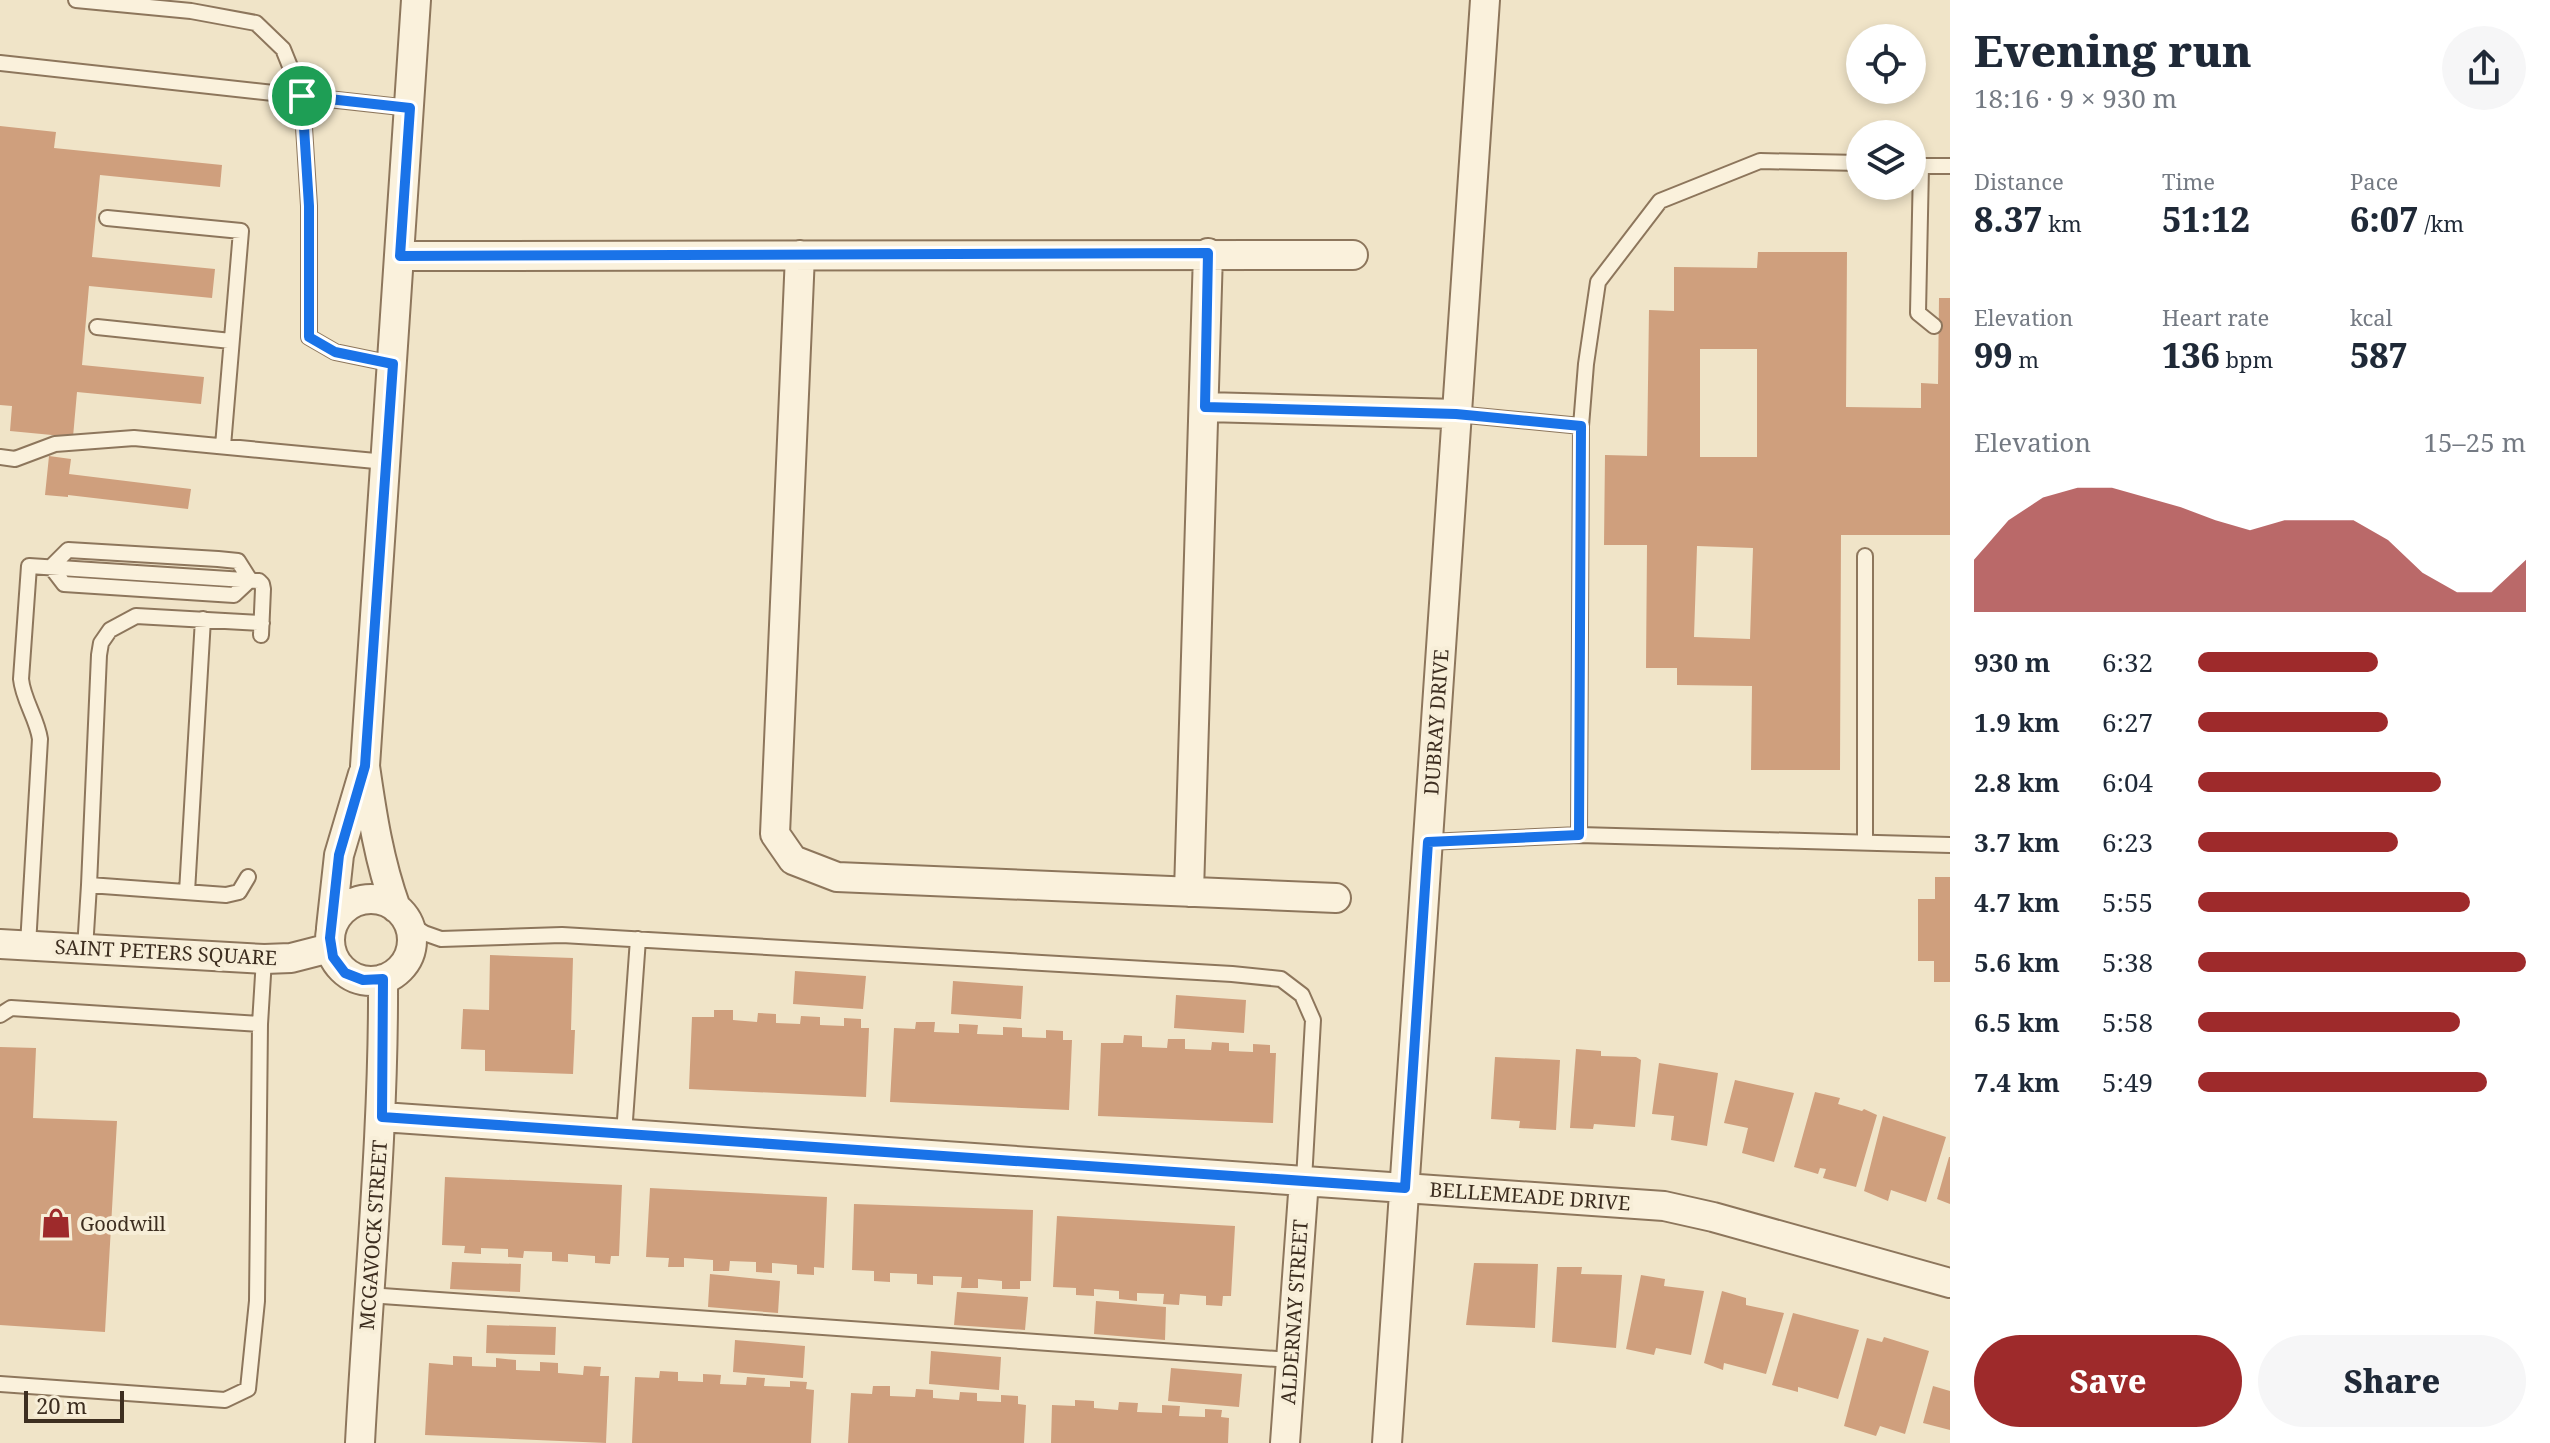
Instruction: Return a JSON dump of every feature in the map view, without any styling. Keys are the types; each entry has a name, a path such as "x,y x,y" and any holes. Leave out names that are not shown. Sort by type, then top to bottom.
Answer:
{"street":[{"path":"365,766 339,855 331,938 338,965 354,978 363,980 383,979 400,969 410,952 411,933 383,873 365,766 416,0"},
{"name":"DUBRAY DRIVE","path":"1387,1443 1485,0"},
{"path":"1189,892 1208,253"},
{"path":"800,255 775,834 793,860 837,877 1336,898"},
{"path":"400,256 1353,255"},
{"path":"1205,407 1456,414"},
{"path":"331,938 342,912 358,901 378,900 402,915"},
{"name":"SAINT PETERS SQUARE","path":"14,945 264,959 291,958 331,938"},
{"name":"MCGAVOCK STREET","path":"360,1443 382,1117 383,979"},
{"name":"BELLEMEADE DRIVE","path":"382,1117 1664,1206 1950,1283"},
{"name":"ALDERNAY STREET","path":"1285,1443 1304,1180"}],"lane":[{"path":"76,0 191,11 256,23 283,49 302,96 309,206 309,337 335,352 393,364"},
{"path":"0,63 410,108"},
{"path":"1579,835 1581,426 1598,282 1660,201 1760,161 1846,163"},
{"path":"1926,166 1950,166"},
{"path":"1916,200 1918,313 1934,326"},
{"path":"107,218 241,231 223,446"},
{"path":"97,327 231,341"},
{"path":"1456,414 1581,426"},
{"path":"0,457 15,459 55,444 134,438 386,462"},
{"path":"14,945 40,739 37,722 22,690 29,566 51,567 68,550 238,561 250,580 262,584 262,629 203,619 136,616 110,630 101,643 85,949"},
{"path":"1865,556 1865,843"},
{"path":"51,567 64,584 234,595 250,580"},
{"path":"187,892 203,619"},
{"path":"1428,842 1579,835 1950,845"},
{"path":"89,885 234,894 243,887 248,877"},
{"path":"402,915 441,939 562,935 1281,979 1302,995 1313,1020 1304,1180"},
{"path":"624,1134 638,939"},
{"path":"0,1384 225,1400 248,1389 257,1301 260,1024 264,959"},
{"path":"0,1015 11,1008 260,1024"},
{"path":"368,1295 1291,1360"}],"building":[{"path":"0,126 56,132 54,148 222,165 220,187 100,175 92,257 215,269 212,298 89,286 82,365 204,377 201,404 77,392 73,437 10,431 12,406 0,405"},
{"path":"1758,252 1847,252 1846,407 1921,408 1921,383 1938,384 1939,298 1950,298 1950,535 1841,535 1840,770 1751,770 1752,686 1677,685 1677,668 1646,668 1647,545 1604,545 1605,455 1647,456 1649,310 1674,311 1674,267 1757,268","holes":["1700,349 1757,349 1757,457 1700,457","1697,546 1753,548 1750,639 1694,637"]},
{"path":"49,456 71,459 69,474 191,489 188,509 45,495"},
{"path":"1935,877 1950,877 1950,982 1934,982 1934,961 1918,961 1918,899 1935,899"},
{"path":"490,955 573,958 573,1074 485,1071 485,1050 461,1049 463,1009 489,1010"},
{"path":"795,971 866,976 863,1009 793,1004"},
{"path":"953,981 1023,986 1021,1019 951,1014"},
{"path":"1176,995 1246,1000 1244,1033 1174,1028"},
{"path":"714,1010 733,1010 733,1020 757,1022 758,1013 776,1014 776,1023 800,1024 801,1016 820,1017 820,1025 844,1026 844,1018 861,1019 861,1028 869,1028 866,1097 689,1089 692,1017 714,1017"},
{"path":"916,1022 935,1022 934,1032 959,1033 959,1024 978,1025 977,1034 1003,1035 1003,1027 1022,1028 1022,1037 1046,1038 1046,1030 1063,1031 1063,1040 1072,1040 1069,1110 890,1102 894,1028 915,1029"},
{"path":"1124,1035 1142,1036 1142,1047 1167,1048 1168,1039 1185,1039 1185,1049 1211,1050 1212,1042 1229,1043 1229,1051 1253,1052 1253,1044 1270,1045 1270,1053 1276,1053 1273,1123 1098,1116 1101,1043 1123,1043"},
{"name":"Goodwill","path":"0,1047 36,1048 33,1118 117,1121 105,1332 0,1325"},
{"path":"1576,1049 1601,1051 1601,1056 1636,1057 1641,1060 1635,1127 1594,1124 1593,1129 1570,1128"},
{"path":"1495,1057 1560,1060 1556,1130 1519,1128 1520,1121 1491,1119"},
{"path":"1659,1063 1718,1073 1707,1146 1671,1140 1674,1116 1652,1114"},
{"path":"1735,1080 1794,1093 1774,1162 1742,1153 1748,1128 1724,1123"},
{"path":"1815,1092 1840,1098 1838,1104 1877,1115 1856,1187 1823,1178 1826,1169 1820,1168 1818,1174 1794,1167"},
{"path":"1883,1116 1946,1137 1926,1202 1891,1190 1888,1201 1864,1191"},
{"path":"1950,1157 1950,1204 1937,1199"},
{"path":"445,1177 622,1185 619,1256 611,1256 610,1264 595,1263 595,1256 568,1254 568,1262 552,1261 552,1252 524,1251 523,1258 508,1257 508,1249 481,1248 481,1254 464,1253 465,1246 442,1245"},
{"path":"650,1188 827,1197 824,1268 814,1267 814,1275 797,1274 797,1265 772,1263 772,1273 756,1272 756,1262 730,1261 729,1271 713,1271 713,1260 684,1258 684,1267 668,1267 669,1258 646,1257"},
{"path":"854,1204 1033,1210 1031,1281 1020,1281 1020,1289 1002,1289 1002,1281 978,1279 978,1288 961,1288 962,1277 933,1276 933,1285 917,1284 917,1274 890,1273 890,1282 874,1281 874,1271 852,1270"},
{"path":"1057,1216 1235,1226 1231,1296 1223,1296 1222,1306 1206,1305 1206,1296 1180,1294 1179,1305 1163,1304 1164,1294 1137,1293 1137,1301 1119,1299 1119,1291 1094,1289 1094,1296 1076,1295 1076,1288 1053,1287"},
{"path":"452,1262 521,1264 520,1292 450,1289"},
{"path":"1474,1263 1538,1264 1535,1328 1466,1325"},
{"path":"1557,1267 1582,1267 1581,1274 1622,1275 1616,1348 1552,1342"},
{"path":"710,1274 780,1281 778,1313 708,1307"},
{"path":"1641,1275 1665,1279 1664,1286 1704,1291 1691,1355 1656,1348 1654,1355 1626,1349"},
{"path":"1722,1291 1746,1298 1746,1305 1784,1313 1766,1374 1724,1363 1723,1370 1704,1363"},
{"path":"957,1292 1028,1297 1025,1330 954,1325"},
{"path":"1096,1301 1166,1307 1165,1340 1094,1334"},
{"path":"1793,1313 1859,1330 1838,1399 1798,1387 1798,1392 1772,1385"},
{"path":"487,1325 556,1327 555,1355 486,1353"},
{"path":"1884,1337 1929,1351 1905,1434 1880,1426 1876,1436 1844,1426 1867,1338 1882,1342"},
{"path":"735,1340 805,1346 803,1378 733,1372"},
{"path":"931,1351 1001,1357 999,1390 929,1384"},
{"path":"453,1356 472,1357 472,1366 496,1367 496,1358 516,1360 516,1370 540,1371 540,1362 558,1363 558,1373 583,1375 584,1366 601,1367 600,1376 609,1376 606,1443 425,1435 429,1363 453,1365"},
{"path":"1171,1368 1242,1374 1239,1407 1168,1401"},
{"path":"660,1371 678,1372 678,1381 703,1382 703,1374 721,1375 720,1384 746,1385 747,1377 765,1378 764,1386 790,1387 790,1381 807,1382 806,1389 814,1390 811,1443 632,1443 635,1377 659,1378"},
{"path":"873,1386 890,1386 890,1396 915,1397 916,1389 933,1390 933,1398 959,1400 960,1392 977,1393 977,1401 1001,1402 1001,1395 1018,1396 1018,1404 1026,1405 1024,1443 848,1443 851,1393 872,1394"},
{"path":"1933,1386 1950,1391 1950,1430 1923,1423"},
{"path":"1075,1400 1094,1401 1094,1408 1118,1410 1119,1402 1138,1403 1137,1412 1162,1413 1162,1405 1180,1406 1179,1416 1205,1417 1205,1409 1222,1410 1221,1417 1229,1418 1228,1443 1051,1443 1052,1405 1075,1406"}],"place":[{"name":"Goodwill","path":"56,1223"}],"route":[{"path":"302,96 410,108 400,256 1208,253 1205,407 1456,414 1581,426 1579,835 1428,842 1405,1188 382,1117 383,979 363,980 345,973 333,957 330,938 339,855 365,766 393,364 335,352 309,337 309,206 302,96"}]}
